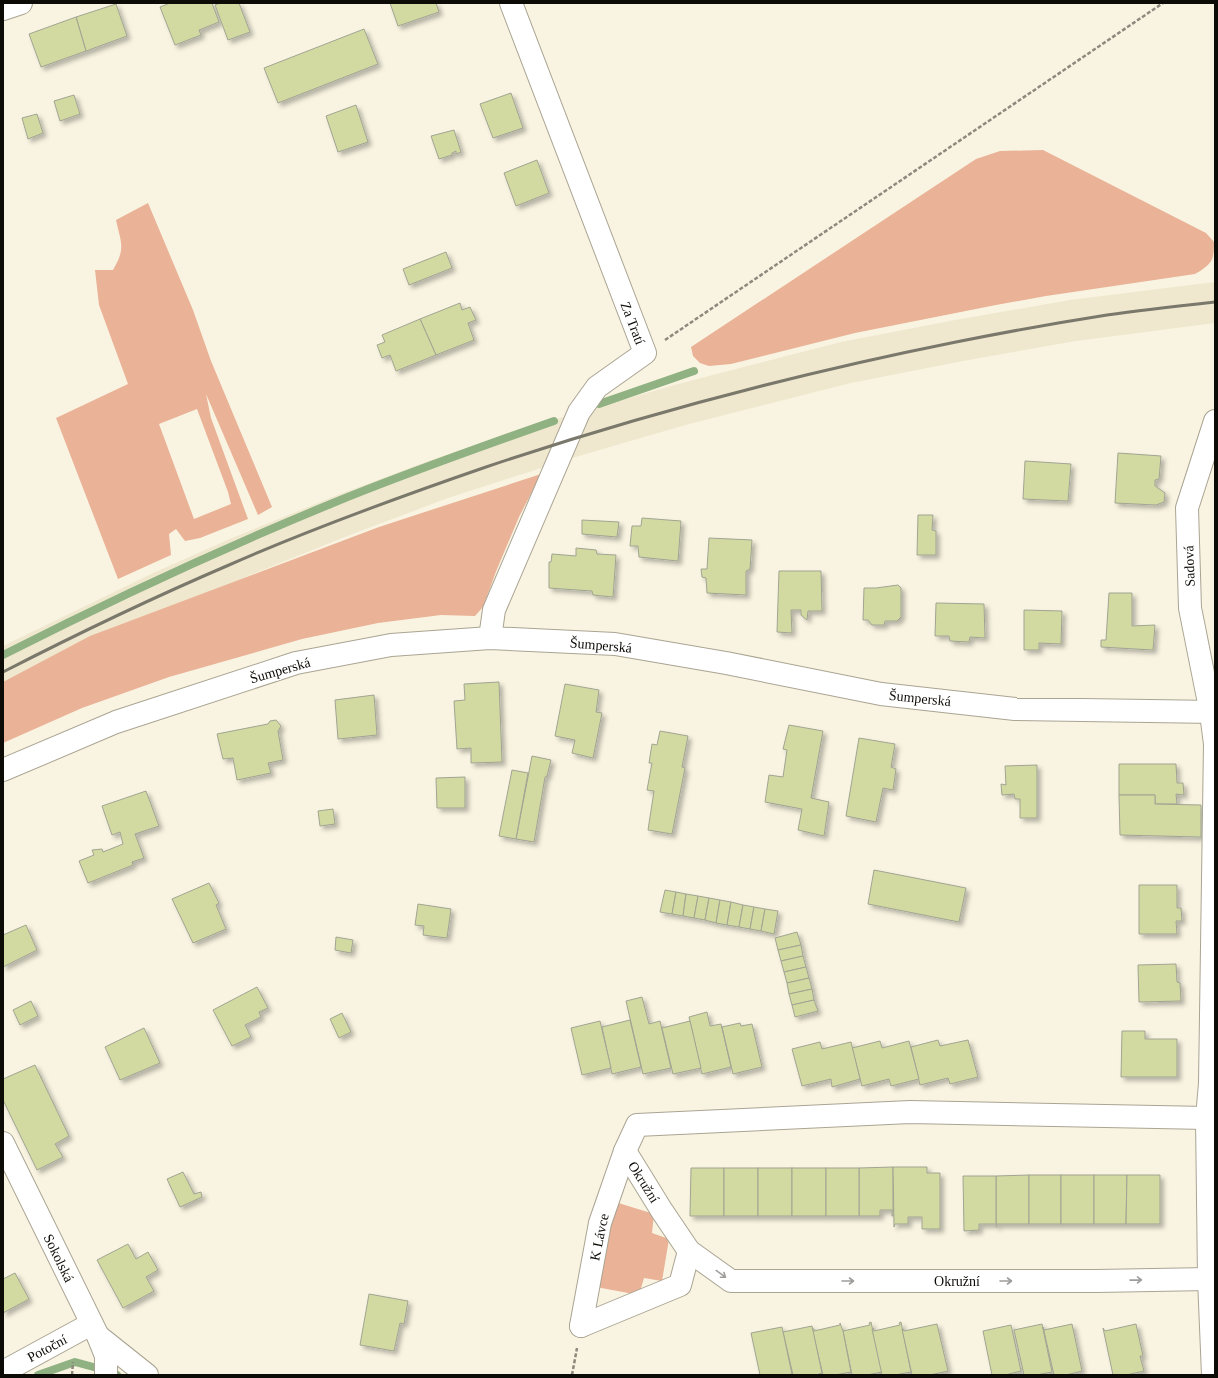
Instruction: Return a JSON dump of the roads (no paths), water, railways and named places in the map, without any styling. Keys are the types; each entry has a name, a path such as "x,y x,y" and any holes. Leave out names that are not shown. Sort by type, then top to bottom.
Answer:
{"street":[{"path":"3,10 21,3"},
{"name":"Za Tratí","path":"490,638 494,610 579,412 597,387 645,353 511,3"},
{"name":"Sadová","path":"1213,1375 1208,1279 1207,1118 1213,1083 1215,744 1213,712 1190,608 1186,508 1215,421"},
{"name":"Šumperská","path":"3,770 116,722 296,663 391,645 490,638 615,644 726,663 881,694 1007,708 1213,712"},
{"name":"Okružní","path":"1207,1118 910,1112 637,1125 625,1151 689,1251 731,1281 1096,1281 1208,1279"},
{"name":"Sokolská","path":"3,1143 94,1330 106,1366"},
{"name":"K Lávce","path":"625,1151 600,1223 582,1326 680,1285 689,1251"},
{"path":"94,1330 148,1375"},
{"name":"Potoční","path":"3,1372 94,1330"}],"waterway":[{"path":"599,404 694,371"},
{"path":"3,655 166,576 291,520 415,471 554,421"},
{"path":"38,1375 75,1362 112,1372 117,1375"}],"railway":[{"path":"3,672 143,603 292,538 453,478 602,430 719,397 896,354 1050,324 1134,311 1215,302"}]}
